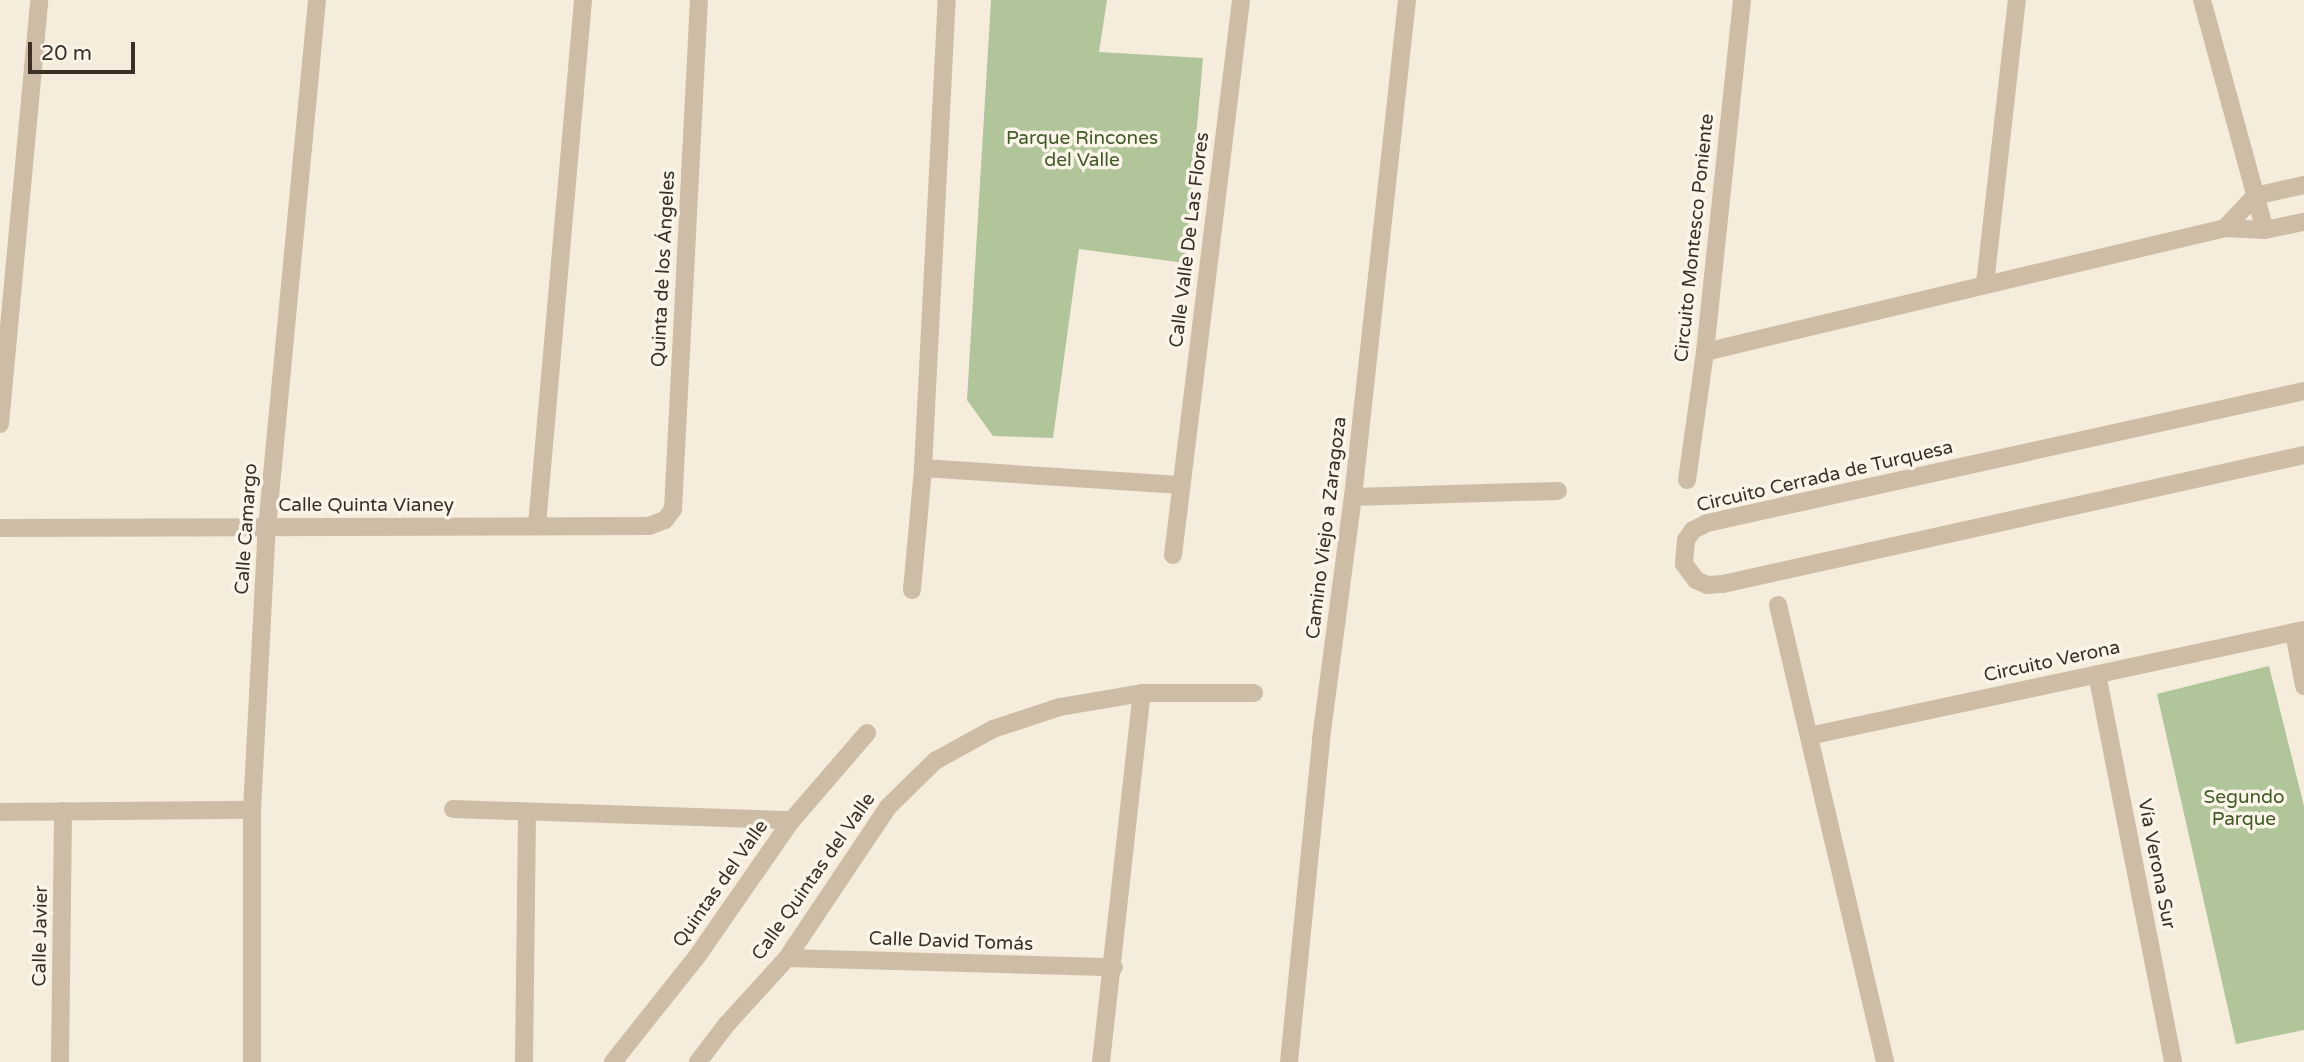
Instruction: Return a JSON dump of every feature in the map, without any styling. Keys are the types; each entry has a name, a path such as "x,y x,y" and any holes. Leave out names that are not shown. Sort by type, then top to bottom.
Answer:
{"street":[{"path":"0,424 39,0"},
{"name":"Calle Camargo","path":"252,1062 252,810 267,528 317,0"},
{"path":"537,525 583,0"},
{"name":"Quinta de los Ángeles","path":"649,526 665,520 673,509 699,0"},
{"path":"912,590 923,468 947,0"},
{"name":"Calle Valle De Las Flores","path":"1173,555 1241,0"},
{"name":"Camino Viejo a Zaragoza","path":"1289,1062 1321,739 1353,497 1408,0"},
{"name":"Circuito Montesco Poniente","path":"1687,480 1705,352 1742,0"},
{"path":"1985,284 2017,0"},
{"path":"2202,0 2265,230"},
{"path":"2225,228 2255,196 2304,185"},
{"path":"1705,352 2225,228 2265,230 2304,222"},
{"name":"Circuito Cerrada de Turquesa","path":"2304,391 1707,523 1693,530 1686,540 1684,564 1696,580 1707,585 1723,584 2304,455"},
{"path":"923,468 1181,485"},
{"path":"1353,497 1558,491"},
{"name":"Calle Quinta Vianey","path":"0,528 649,526"},
{"path":"1778,604 1885,1062"},
{"path":"2299,631 2304,686"},
{"name":"Circuito Verona","path":"1809,736 2299,631"},
{"name":"Vía Verona Sur","path":"2097,674 2173,1062"},
{"path":"1101,1062 1114,967 1142,693"},
{"name":"Calle Quintas del Valle","path":"698,1062 787,958 888,807 935,761 993,729 1060,706 1142,693 1254,693"},
{"name":"Quintas del Valle","path":"613,1062 698,954 792,820 867,733"},
{"path":"453,809 792,820"},
{"path":"0,812 252,810"},
{"name":"Calle Javier","path":"60,1062 63,811"},
{"path":"524,1062 527,812"},
{"name":"Calle David Tomás","path":"787,958 1114,967"}],"green space":[{"name":"Parque Rincones del Valle","path":"991,0 1107,0 1099,52 1203,58 1185,263 1079,249 1053,438 993,436 967,400"},
{"name":"Segundo Parque","path":"2269,666 2304,806 2304,1030 2236,1044 2157,694"}]}
